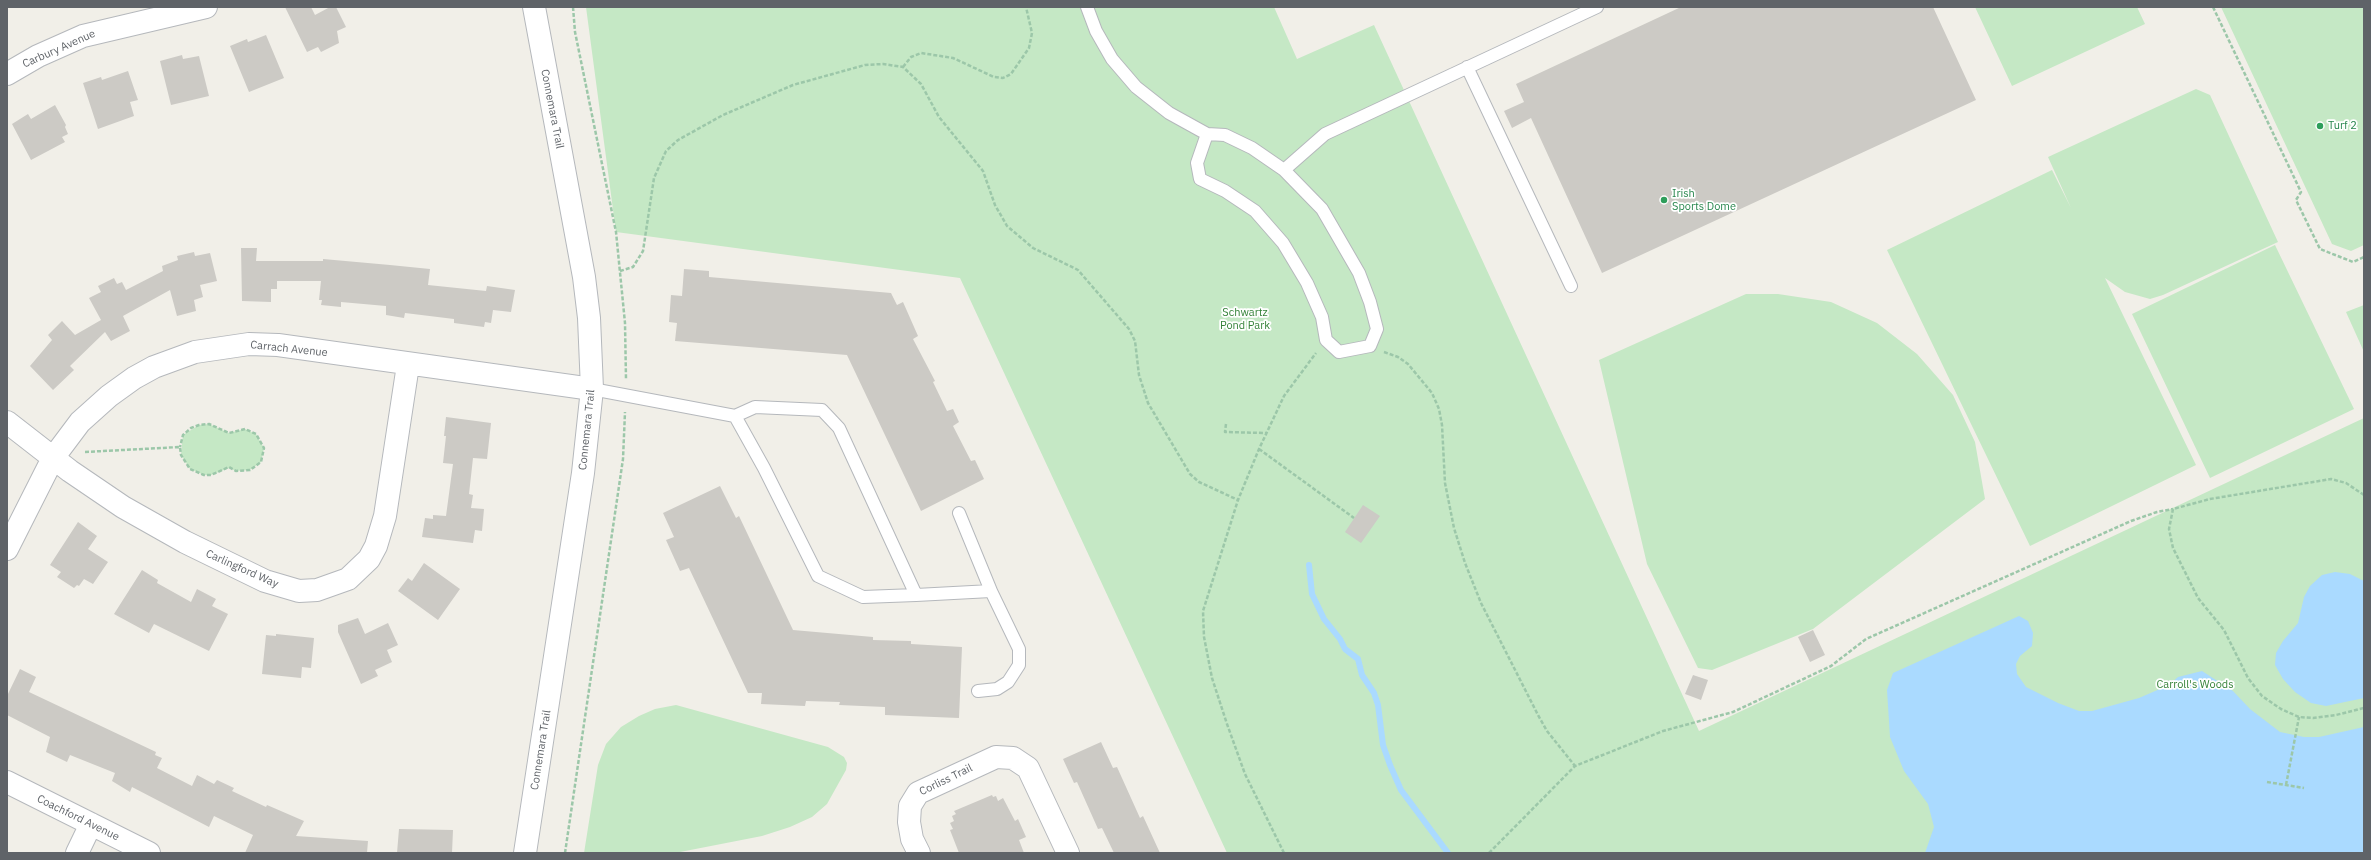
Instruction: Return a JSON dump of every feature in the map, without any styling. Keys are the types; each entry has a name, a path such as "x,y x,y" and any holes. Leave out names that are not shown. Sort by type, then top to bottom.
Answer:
{"street":[{"name":"Carbury Avenue","path":"7,74 38,56 83,36 206,7"},
{"name":"Connemara Trail","path":"525,853 583,473 592,389 589,318 584,277 534,7"},
{"name":"Carrach Avenue","path":"7,549 53,458 80,422 119,387 154,367 196,352 249,344 278,345 408,365 592,389"},
{"name":"Carlingford Way","path":"7,422 53,458 124,507 185,542 265,581 300,591 317,590 348,579 364,564 376,546 385,516 408,365"},
{"name":"Corliss Trail","path":"919,853 912,839 909,822 910,806 918,792 996,757 1013,758 1028,768 1068,853"},
{"name":"Coachford Avenue","path":"7,782 150,853"},
{"path":"77,853 91,824"}],"lane":[{"path":"1087,7 1096,31 1112,59 1136,86 1169,113 1207,134 1225,135 1252,148 1284,170 1322,209 1359,273 1377,329 1370,346 1339,352 1326,340 1322,317 1307,283 1283,243 1255,211 1225,191 1200,179 1197,163 1207,134"},
{"path":"1284,170 1325,134 1597,7"},
{"path":"1467,67 1571,286"},
{"path":"592,389 735,416 755,407 822,410 839,428 916,596"},
{"path":"735,416 764,468 818,576 863,598 991,591"},
{"path":"959,513 991,591 1019,649 1019,665 1008,682 997,689 978,691"}],"path":[{"path":"903,67 911,57 922,53 953,58 994,77 1003,78 1011,74 1029,48 1032,33 1026,7"},
{"path":"2213,7 2301,192 2296,200 2320,249 2353,262 2364,257"},
{"path":"620,271 633,267 643,251 654,178 666,151 678,140 723,115 793,85 865,65 883,64 903,67 920,84 940,117 983,171 995,205 1007,226 1033,248 1078,270 1129,329 1135,341 1139,375 1148,403 1190,474 1198,482 1238,500"},
{"path":"1284,853 1245,774 1212,678 1204,637 1203,611 1238,500 1258,449 1284,396 1326,340"},
{"path":"1370,346 1398,357 1408,364 1432,393 1439,409 1442,425 1445,483 1454,528 1465,563 1481,603 1538,715 1547,731 1575,766"},
{"path":"199,424 210,424 229,433 245,430 256,434 264,448 261,462 250,470 236,471 229,468 212,475 204,475 190,469 181,455 180,447 183,436 191,428 199,424"},
{"path":"1226,424 1225,432 1266,433"},
{"path":"84,452 180,447"},
{"path":"1258,449 1354,518"},
{"path":"1489,853 1575,766 1663,731 1714,719 1738,710 1831,666 1866,639 2131,522 2157,512 2210,498 2331,480 2346,483 2364,495"},
{"path":"2173,509 2169,529 2173,548 2198,598 2224,630 2248,678 2262,696 2281,709 2300,716 2313,718 2364,708"},
{"path":"2286,785 2300,716"},
{"path":"2267,782 2304,788"}],"green space":[{"name":"Schwartz Pond Park","path":"586,7 1274,7 1297,59 1374,25 1699,731 2364,418 2364,853 1227,853 960,278 616,232"},
{"path":"1975,7 2137,7 2145,24 2012,86"},
{"name":"Turf 2","path":"2221,7 2364,7 2364,245 2351,251 2332,244"},
{"path":"2196,89 2210,95 2278,242 2163,295 2150,299 2125,292 2105,278 2196,465 2030,546 1887,250 2052,170 2071,208 2048,157"},
{"path":"2275,245 2354,409 2210,478 2132,314"},
{"path":"1746,294 1778,294 1831,302 1877,323 1917,354 1953,395 1975,442 1985,499 1813,629 1712,670 1698,668 1647,564 1599,360"},
{"path":"2364,305 2364,352 2346,312"},
{"path":"209,424 229,433 245,429 256,434 264,448 261,462 250,470 236,471 229,468 211,475 204,475 190,469 181,455 183,435 199,425"},
{"path":"676,705 828,747 844,757 847,763 846,770 827,804 812,817 790,827 762,836 675,853 584,853 598,765 606,744 621,727 639,716 655,709"}],"water":[{"path":"2335,572 2350,574 2364,581 2364,698 2326,706 2311,703 2295,692 2283,679 2275,665 2276,653 2283,641 2298,623 2304,597 2310,586 2322,575"},
{"path":"2019,616 2028,621 2033,633 2032,646 2020,656 2016,664 2017,674 2026,687 2058,703 2079,711 2092,711 2139,698 2169,685 2178,677 2202,671 2233,691 2250,709 2280,732 2304,737 2319,737 2364,727 2364,853 1925,853 1934,827 1928,804 1904,771 1890,737 1887,690 1893,673"}],"building":[{"path":"285,7 311,7 315,15 330,7 336,7 346,27 337,31 339,43 321,52 318,47 307,52"},
{"name":"Irish Sports Dome","path":"1681,7 1933,7 1976,100 1602,273 1531,118 1512,128 1504,111 1524,102 1516,84"},
{"path":"266,35 284,78 249,92 230,46 247,39 248,42"},
{"path":"182,55 183,59 199,56 209,96 171,105 160,61"},
{"path":"128,71 138,100 130,102 134,116 98,129 83,83 101,77 102,80"},
{"path":"55,105 66,125 65,127 68,134 62,137 65,142 31,160 12,124 28,114 31,119"},
{"path":"241,248 257,248 256,261 323,261 323,259 430,269 428,285 486,291 487,286 515,290 511,312 493,310 491,323 485,322 484,327 454,323 454,319 405,313 404,318 386,315 386,306 341,302 341,307 321,305 322,300 319,300 321,281 277,281 277,289 271,289 271,302 242,301"},
{"path":"194,252 195,256 210,253 217,281 200,285 203,297 194,300 196,311 177,316 170,290 123,316 130,331 111,341 105,332 70,366 74,370 53,390 30,366 52,340 48,335 62,321 75,335 101,320 89,298 101,292 98,286 114,278 117,284 122,282 126,290 163,271 162,266 178,260 177,256"},
{"path":"684,269 709,271 709,277 891,293 897,305 903,302 918,336 913,339 935,381 933,382 947,411 953,409 959,422 953,426 971,461 975,460 984,479 921,511 847,355 675,341 677,323 669,322 671,295 682,296"},
{"path":"446,417 491,423 487,459 473,458 469,494 473,495 471,508 484,509 482,531 475,530 473,543 422,537 425,518 433,519 433,515 446,516 453,464 443,463 446,436 444,436"},
{"path":"720,486 736,518 739,516 793,630 873,637 873,640 911,641 911,644 962,647 959,718 885,715 885,707 839,705 840,702 806,701 805,706 761,704 762,693 748,693 689,568 680,571 666,540 674,537 663,513"},
{"path":"1363,505 1380,516 1361,543 1345,532"},
{"path":"78,522 97,536 88,549 108,562 93,584 84,579 79,586 77,585 74,588 57,577 61,572 50,565"},
{"path":"424,563 460,589 438,620 398,591 408,578 412,581"},
{"path":"142,570 158,580 157,583 191,602 197,589 216,599 212,606 228,614 209,651 154,624 149,633 114,614"},
{"path":"358,618 365,634 388,623 398,645 387,650 392,662 375,670 378,676 361,684 338,632 338,625"},
{"path":"1813,630 1825,655 1810,662 1798,637"},
{"path":"276,634 314,638 311,668 302,667 301,678 262,674 266,635 276,636"},
{"path":"20,669 36,677 29,692 156,752 155,755 162,758 157,768 192,786 197,775 214,784 217,780 234,788 232,791 266,807 267,805 304,821 296,836 368,841 367,853 245,853 253,835 214,816 209,827 132,787 130,792 112,781 115,773 70,755 67,762 46,752 50,737 7,715 7,696"},
{"path":"1693,675 1708,680 1701,700 1685,694"},
{"path":"1101,742 1113,768 1117,767 1140,818 1143,816 1160,853 1114,853 1102,828 1098,829 1077,782 1074,783 1063,759"},
{"path":"992,795 993,797 996,796 998,801 1003,798 1015,821 1018,819 1026,837 1019,840 1024,853 959,853 950,830 953,829 950,823 954,821 952,816 956,814 954,811"},
{"path":"399,829 453,830 452,853 397,853"}],"waterway":[{"path":"1309,565 1312,594 1324,619 1340,639 1345,649 1358,659 1362,675 1374,693 1378,705 1383,745 1401,790 1448,853"}],"place":[{"name":"Turf 2","path":"2320,126"},
{"name":"Irish Sports Dome","path":"1664,200"}],"park label":[{"name":"Carroll's Woods","path":"2195,685"}]}
